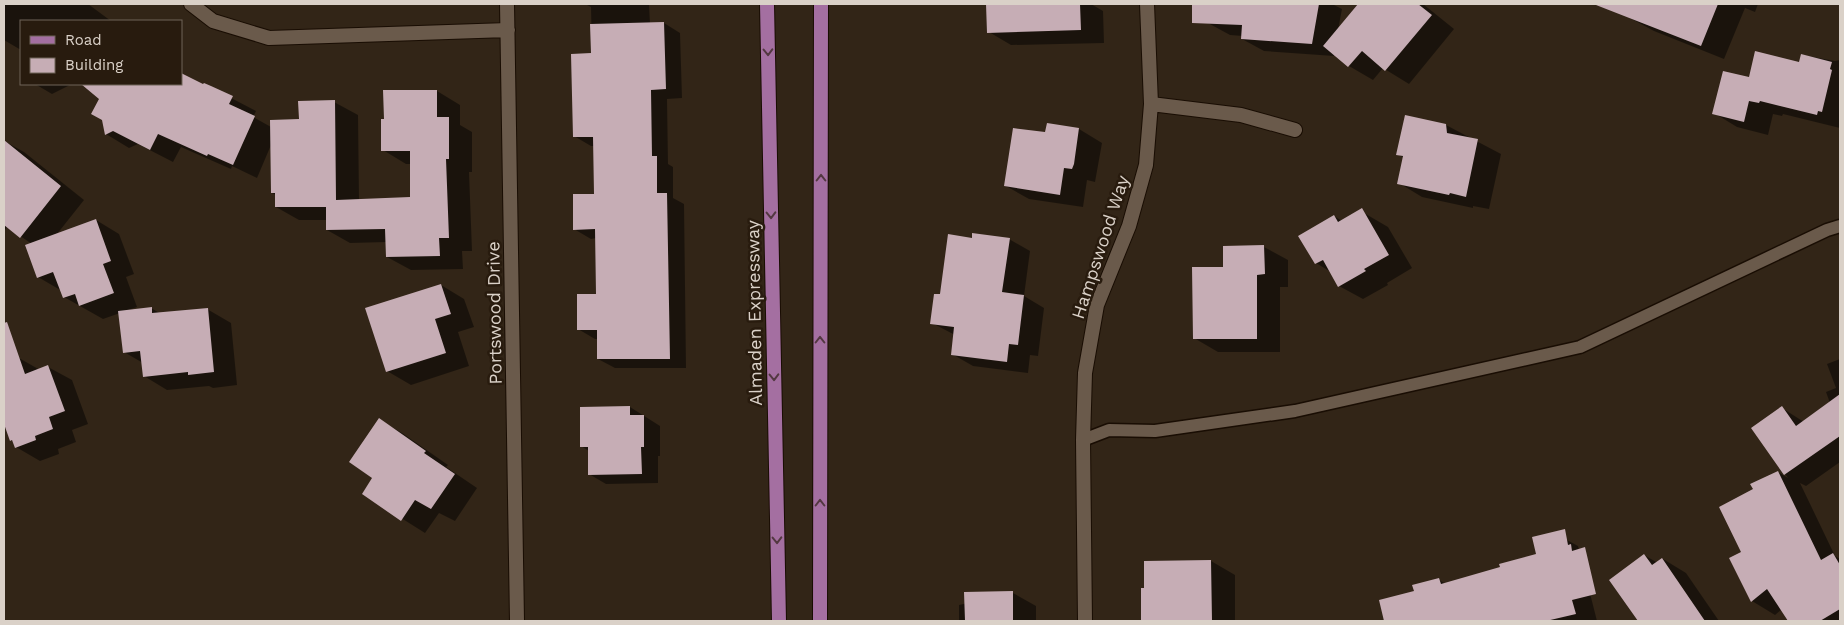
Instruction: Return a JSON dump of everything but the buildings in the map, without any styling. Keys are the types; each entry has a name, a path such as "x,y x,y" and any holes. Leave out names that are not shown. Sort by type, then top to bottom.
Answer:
{"main road":[{"name":"Almaden Expressway","path":"767,4 779,621"},
{"path":"820,621 821,4"}],"street":[{"path":"191,4 213,21 269,38 508,30"},
{"name":"Portswood Drive","path":"507,4 517,621"},
{"name":"Hampswood Way","path":"1085,621 1083,440 1085,373 1097,304 1129,226 1146,165 1151,104 1147,4"},
{"path":"1151,104 1241,115 1295,130"}],"lane":[{"path":"1083,440 1109,430 1155,431 1295,411 1580,347 1827,230 1840,226"}]}
